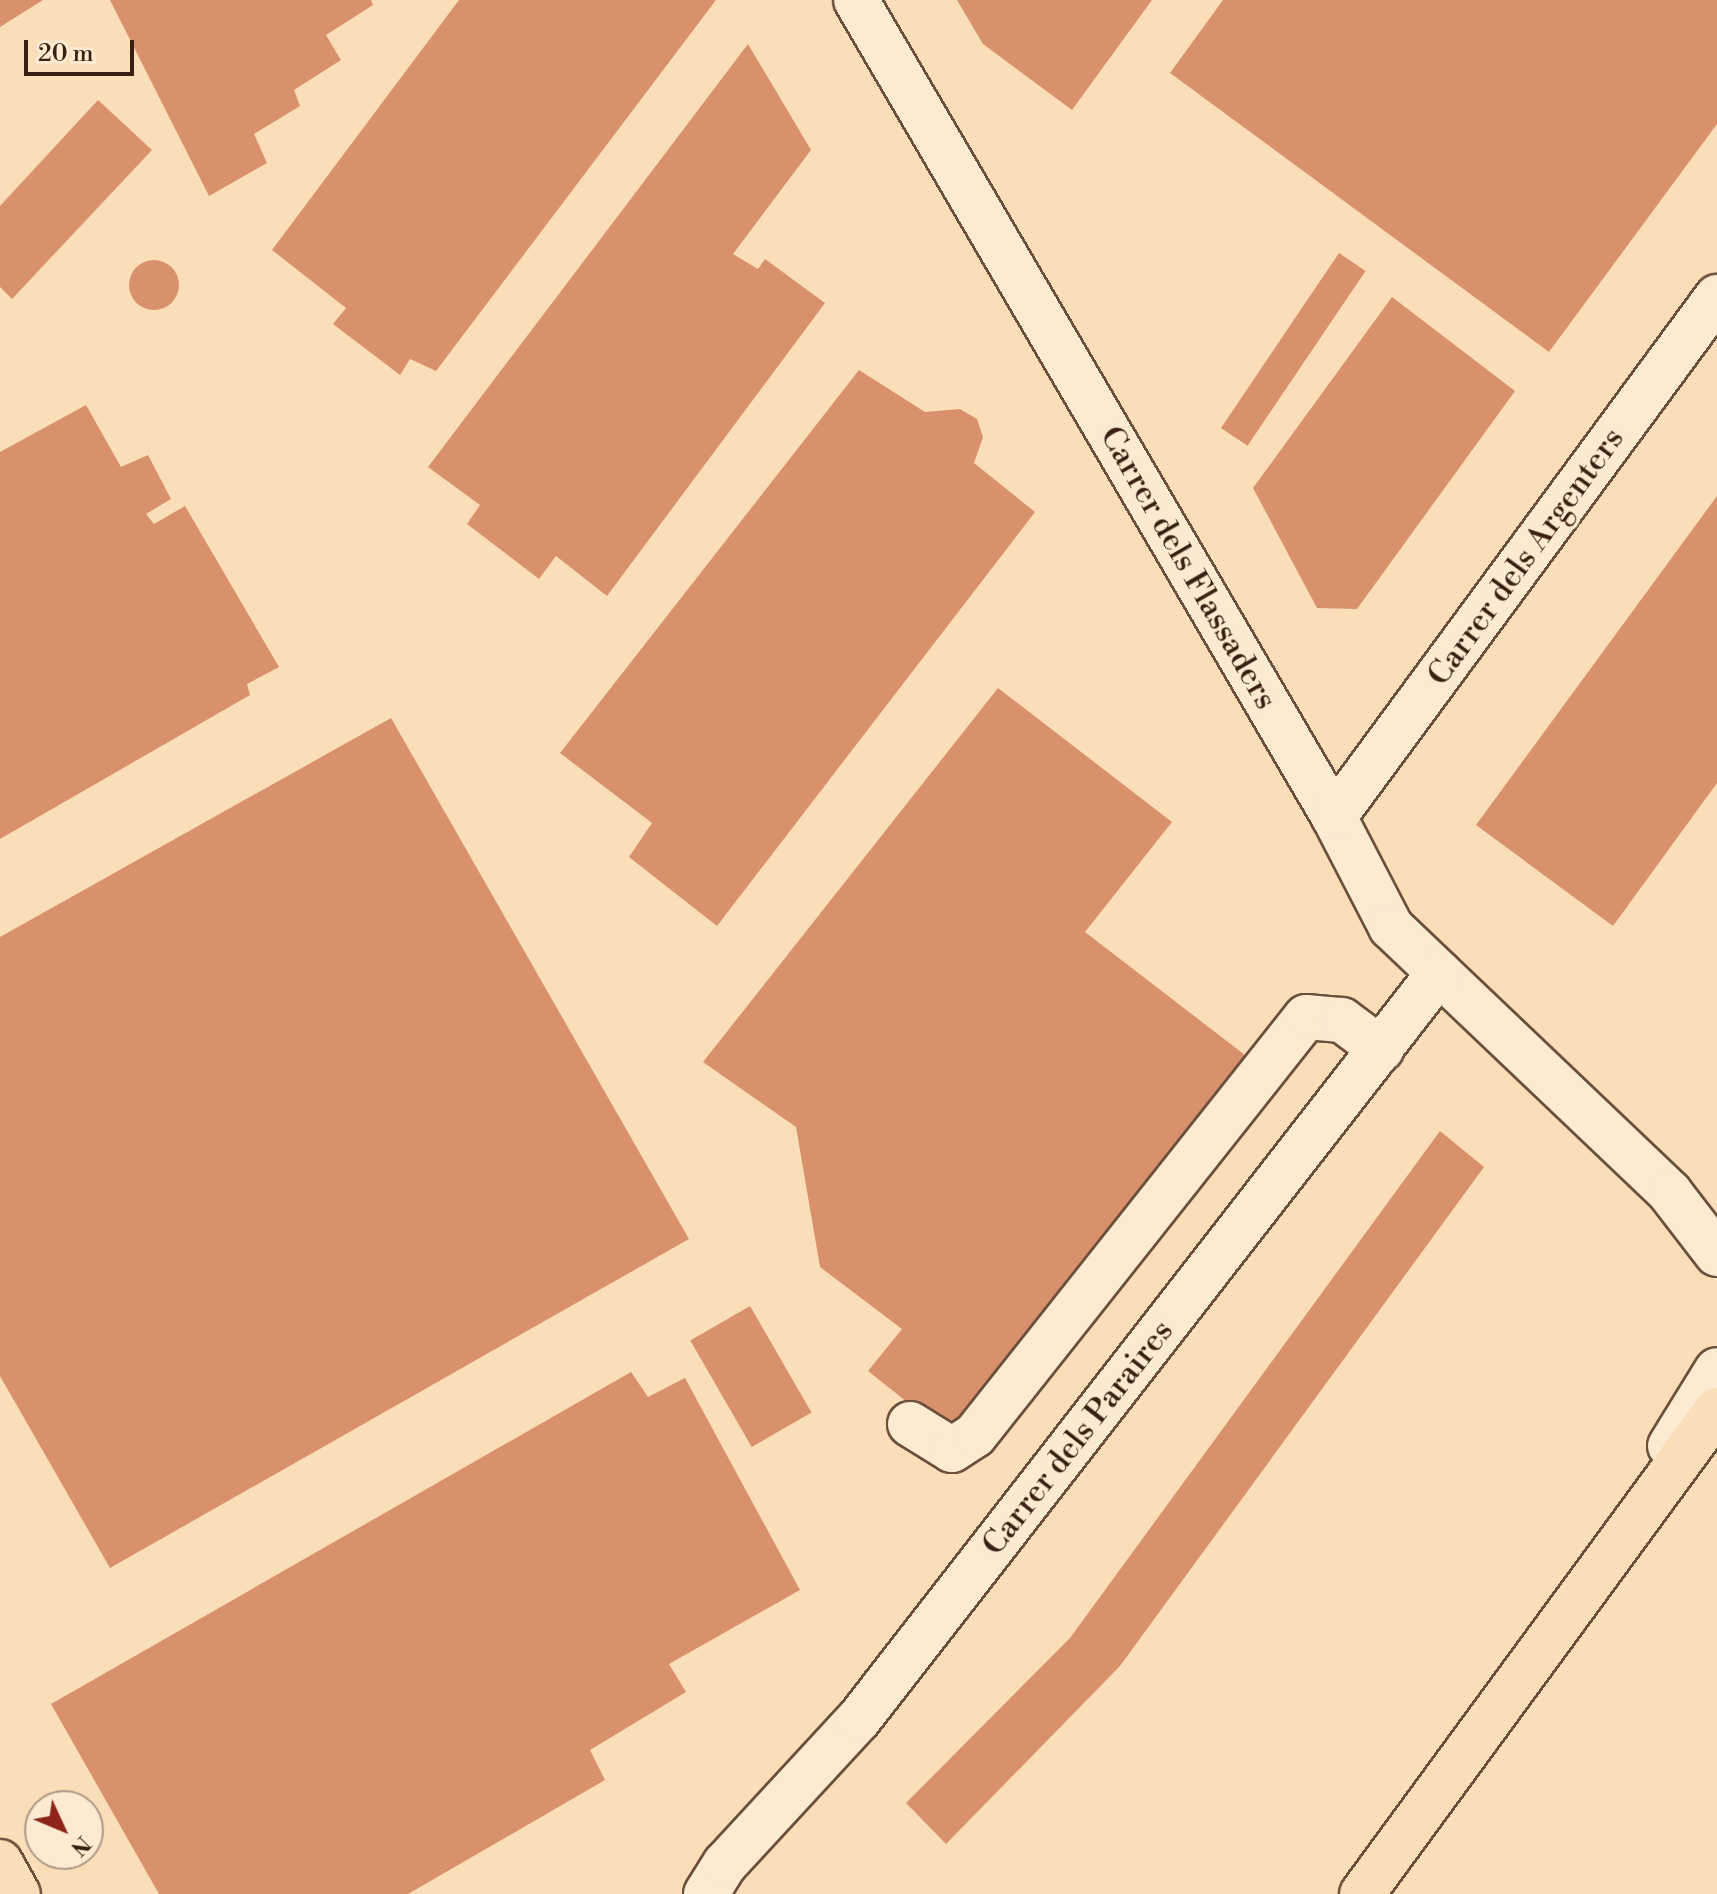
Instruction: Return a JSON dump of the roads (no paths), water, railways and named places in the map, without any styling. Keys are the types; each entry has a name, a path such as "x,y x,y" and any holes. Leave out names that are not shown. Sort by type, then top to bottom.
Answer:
{"main road":[{"path":"1362,1894 1717,1410"},
{"path":"0,1862 18,1894"}],"street":[{"name":"Carrer dels Flassaders","path":"856,0 1334,817 1391,927 1670,1193 1717,1254"},
{"name":"Carrer dels Argenters","path":"1334,817 1717,297"},
{"name":"Carrer dels Paraires","path":"706,1894 725,1864 859,1719 1439,973"},
{"path":"910,1424 952,1450 975,1435 1306,1017 1342,1020 1381,1049"},
{"name":"Carrer dels Flassaders","path":"1568,1097 1717,1202"},
{"path":"1609,1557 1717,1370"}]}
